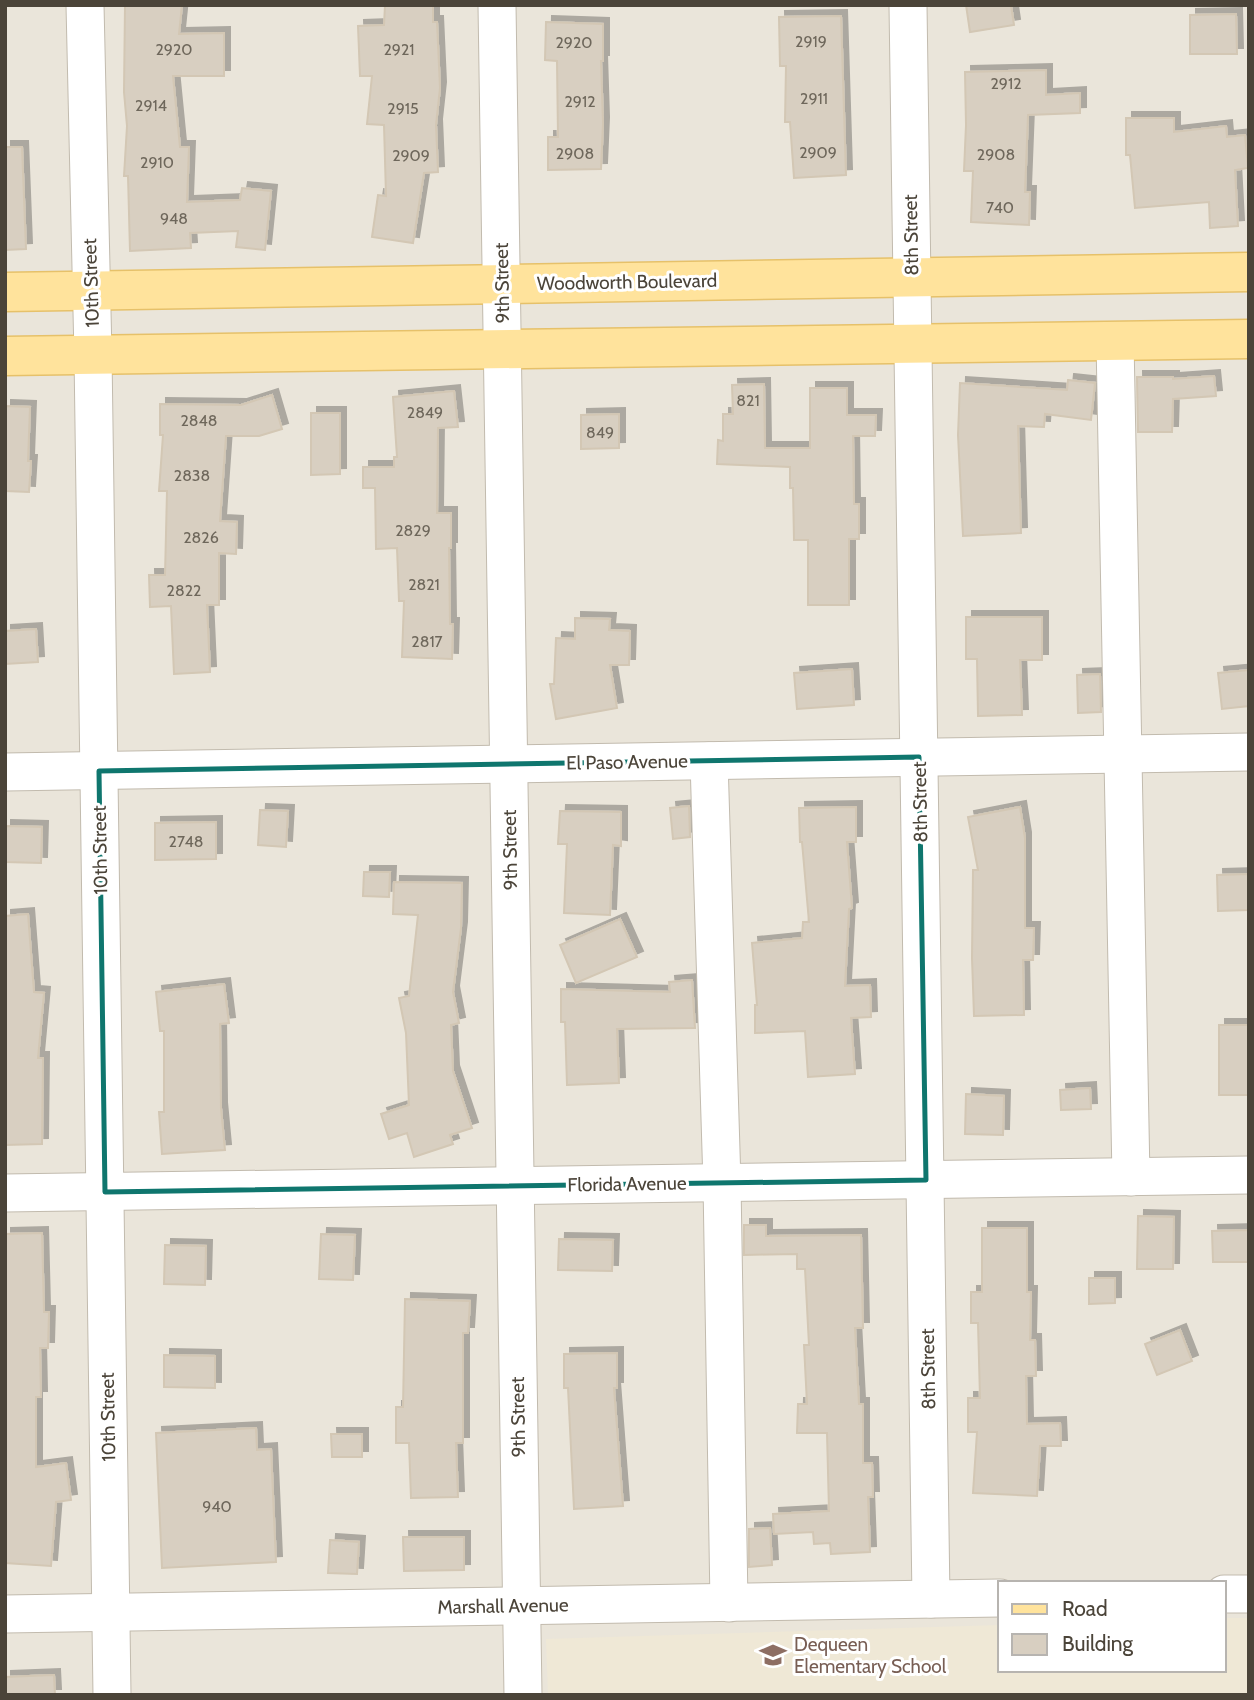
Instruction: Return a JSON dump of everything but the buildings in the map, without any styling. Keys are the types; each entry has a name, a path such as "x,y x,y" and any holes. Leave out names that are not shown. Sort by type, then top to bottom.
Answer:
{"main road":[{"name":"Woodworth Boulevard","path":"5,292 1249,272"},
{"path":"5,356 1249,339"}],"street":[{"name":"10th Street","path":"85,5 93,355 112,1695"},
{"name":"9th Street","path":"497,5 523,1695"},
{"name":"8th Street","path":"908,5 931,1599"},
{"path":"1115,341 1131,1177"},
{"name":"El Paso Avenue","path":"5,772 1249,752"},
{"path":"709,761 722,1183 729,1603"},
{"name":"Florida Avenue","path":"5,1193 1249,1175"},
{"path":"1226,1594 1249,1594"},
{"name":"Marshall Avenue","path":"5,1614 998,1598"}],"highlighted area":[{"path":"919,757 926,1180 105,1192 99,771"}],"shaded area":[{"path":"5,5 1249,5 1249,1695 5,1695"},
{"name":"Dequeen Elementary School","path":"1226,1618 1249,1618 1249,1695 548,1695 546,1639 998,1625 998,1672 1226,1672"}],"place":[{"name":"Dequeen Elementary School","path":"773,1655"}]}
